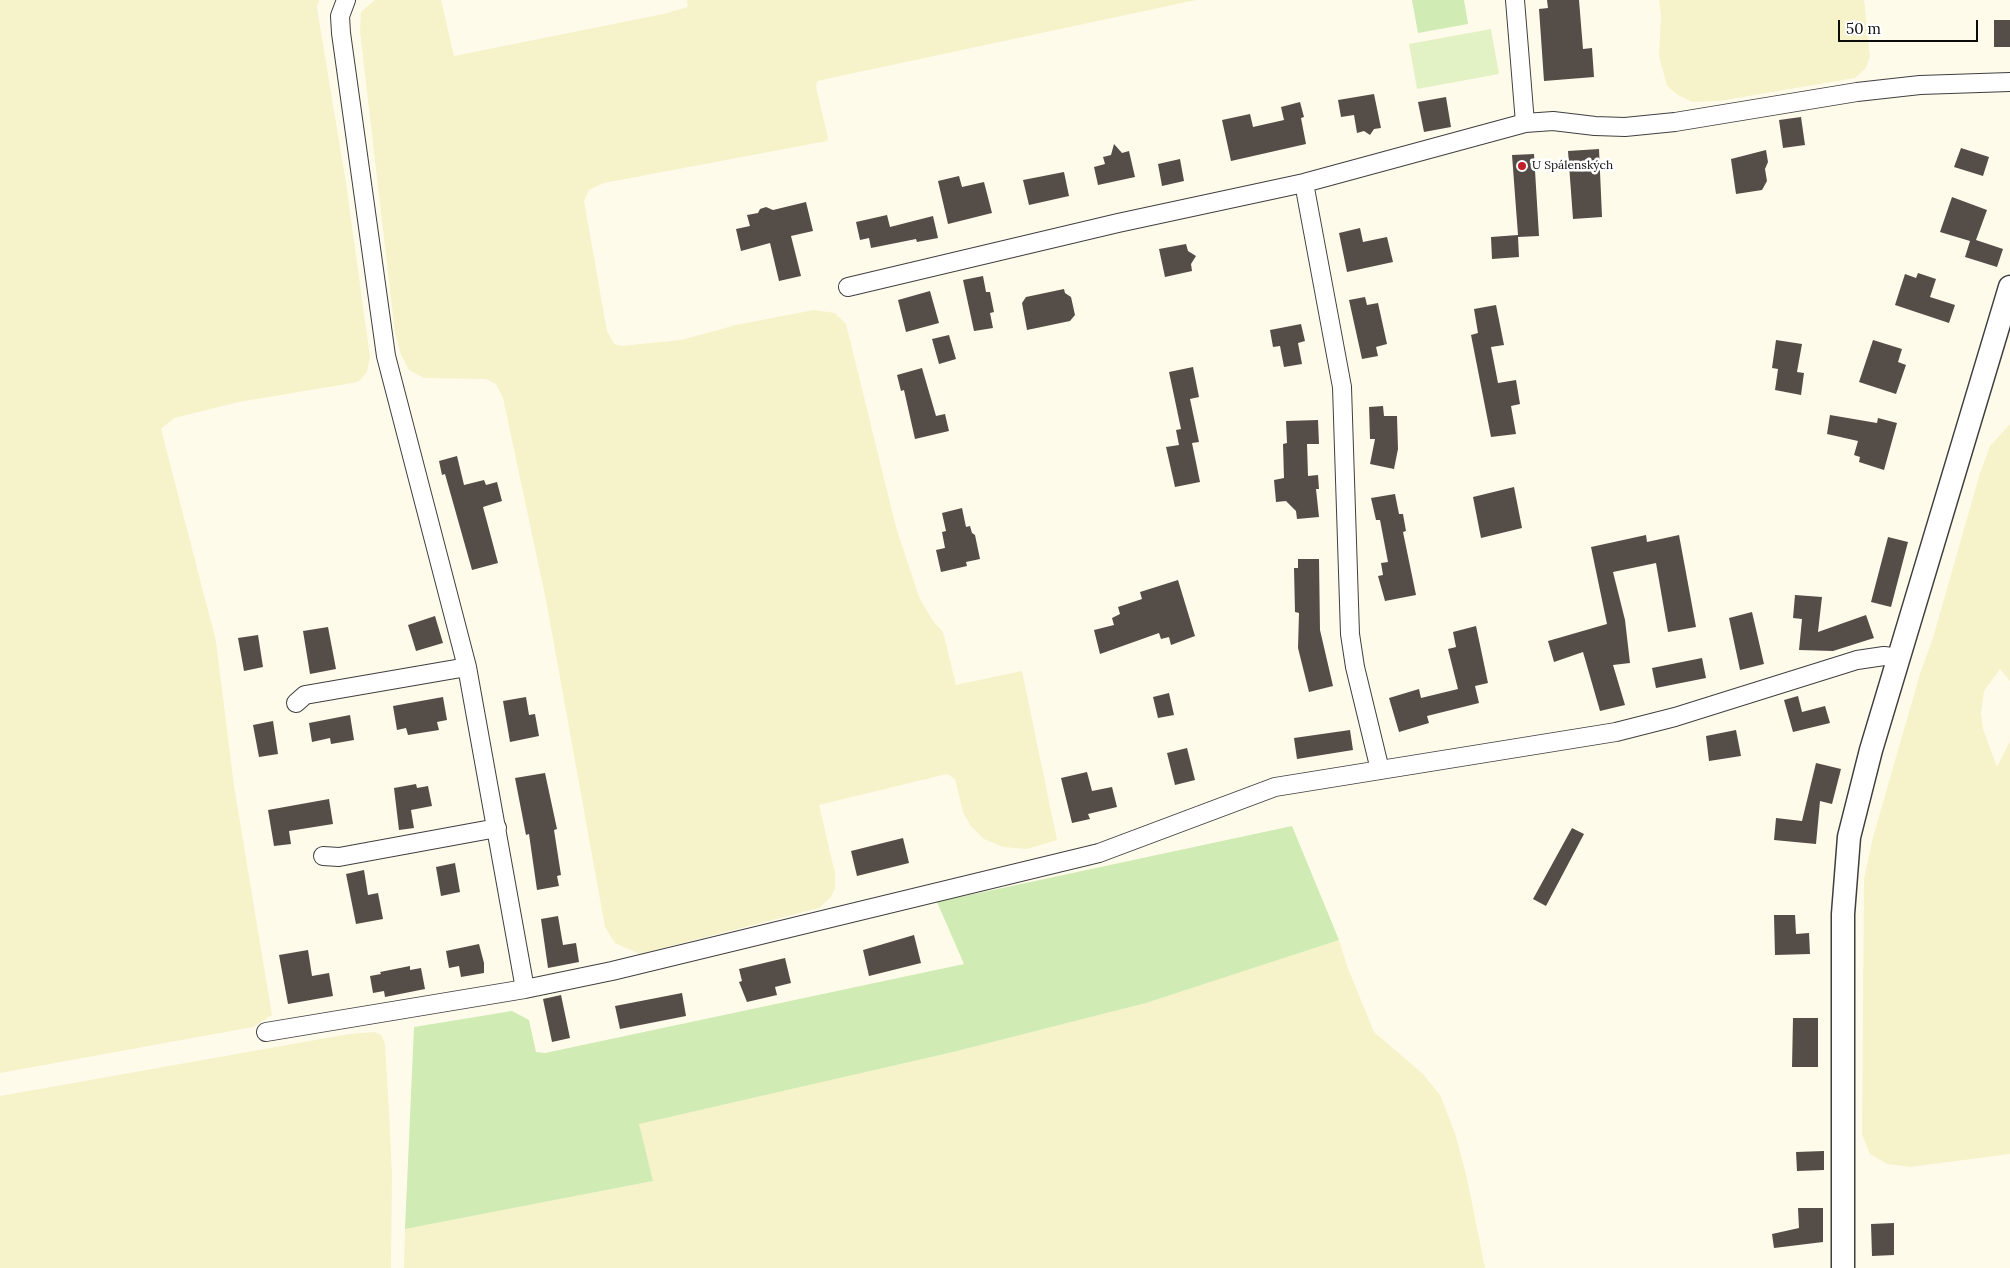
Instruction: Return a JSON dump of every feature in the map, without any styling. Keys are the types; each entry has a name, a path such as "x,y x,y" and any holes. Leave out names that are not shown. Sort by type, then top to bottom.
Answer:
{"street":[{"path":"346,0 340,16 341,33 386,356 468,667 525,990"},
{"path":"1515,0 1525,123"},
{"path":"848,287 1118,223 1304,183 1525,123 1553,121 1582,125 1625,127 1675,122 1857,92 1920,85 2010,82"},
{"path":"1304,183 1342,387 1351,641 1355,667 1380,770"},
{"path":"1843,1268 1844,883 1850,838 1861,785 2010,287"},
{"path":"266,1032 525,990 612,972 1062,863 1135,841 1275,787 1616,732 1675,717 1857,660 1884,656 1900,658"},
{"path":"296,703 305,695 468,667"},
{"path":"323,856 339,857 497,828"}],"shaded area":[{"path":"0,0 319,0 317,8 346,183 370,357 367,372 358,382 239,402 174,418 161,429 216,641 234,786 272,1015 253,1027 0,1073"},
{"path":"375,0 441,0 454,56 663,14 688,7 687,0 1196,0 817,81 816,87 828,138 827,141 604,183 589,190 584,201 607,331 614,344 621,346 681,340 736,325 814,310 835,313 846,324 896,527 919,597 933,621 943,632 956,685 1022,671 1057,840 1027,849 1003,847 984,839 970,825 963,812 955,779 947,774 819,805 835,873 835,888 831,897 819,908 640,954 615,943 605,927 546,600 503,398 496,384 486,379 424,378 409,370 401,355 395,333 360,31 361,12"},
{"path":"1659,0 1864,0 1870,56 1866,68 1855,78 1719,101 1692,102 1678,95 1667,86 1659,56 1661,15"},
{"path":"2010,424 2010,681 2000,669 1984,691 1981,713 1983,729 1997,767 2010,741 2010,1154 1910,1167 1887,1164 1870,1154 1862,1134 1864,879 1873,837 1980,473 1990,446"},
{"path":"1339,940 1347,966 1374,1032 1423,1074 1440,1095 1455,1133 1467,1178 1485,1268 404,1268 405,1229 653,1181 638,1124 953,1052 1146,1003"},
{"path":"375,1032 381,1035 385,1044 392,1173 391,1268 0,1268 0,1096 349,1034"}],"green space":[{"path":"1412,0 1464,0 1468,24 1418,33"},
{"path":"1491,29 1499,74 1417,89 1409,44"},
{"path":"1292,826 1339,940 1146,1003 953,1052 639,1124 653,1181 405,1229 414,1027 512,1011 529,1020 536,1052 545,1053 964,964 937,902"}],"building":[{"path":"1547,0 1579,0 1583,49 1592,48 1594,77 1544,81 1539,9 1548,8"},
{"path":"1994,20 2010,20 2010,47 1994,47"},
{"path":"1374,94 1381,128 1374,129 1370,135 1364,131 1357,133 1354,115 1341,117 1338,100"},
{"path":"1446,97 1451,127 1424,132 1418,102"},
{"path":"1300,102 1304,117 1301,118 1306,144 1231,161 1222,120 1250,114 1253,127 1284,120 1281,107"},
{"path":"1801,117 1805,145 1783,148 1779,120"},
{"path":"1114,144 1122,153 1129,151 1135,177 1098,185 1094,167 1105,164 1103,157 1111,155"},
{"path":"1961,148 1989,157 1983,176 1954,167"},
{"path":"1599,149 1602,217 1573,219 1568,151"},
{"path":"1766,150 1768,162 1765,169 1767,181 1762,190 1736,194 1731,159"},
{"path":"1534,154 1539,236 1518,237 1519,257 1492,259 1491,237 1518,235 1512,155"},
{"path":"1180,159 1184,181 1162,186 1158,164"},
{"path":"1064,172 1069,196 1029,205 1023,180"},
{"path":"959,176 962,187 984,182 992,213 948,224 938,181"},
{"path":"1952,197 1987,210 1976,240 2003,249 1997,267 1965,257 1970,241 1940,232"},
{"path":"806,202 813,231 791,236 801,276 779,281 770,243 741,251 736,229 750,226 747,215 758,213 760,209 766,207 773,210"},
{"path":"887,215 890,227 933,216 938,238 917,242 916,239 871,248 869,238 860,240 856,222"},
{"path":"1360,228 1363,242 1387,237 1393,262 1347,272 1339,233"},
{"path":"1186,244 1188,251 1196,256 1191,264 1192,271 1165,277 1159,249"},
{"path":"1918,273 1936,279 1930,297 1955,305 1949,323 1895,305 1905,274 1916,278"},
{"path":"983,276 986,292 990,292 994,312 990,313 993,328 974,331 963,280"},
{"path":"1064,289 1065,293 1071,297 1075,315 1070,321 1027,330 1022,303 1026,297"},
{"path":"930,291 939,323 906,332 898,300"},
{"path":"1365,297 1367,305 1378,303 1387,344 1376,347 1378,356 1362,359 1349,300"},
{"path":"1496,305 1504,345 1491,347 1498,383 1516,380 1520,404 1511,406 1516,434 1491,437 1471,335 1478,333 1474,309"},
{"path":"1301,324 1305,341 1298,343 1302,364 1284,367 1280,346 1273,347 1270,330"},
{"path":"949,335 956,359 939,364 932,339"},
{"path":"1776,340 1802,344 1797,372 1804,373 1801,395 1775,390 1778,369 1772,368"},
{"path":"1873,340 1902,349 1898,362 1906,365 1896,394 1859,382"},
{"path":"1193,367 1199,397 1190,399 1199,442 1192,443 1200,482 1175,487 1166,447 1179,445 1176,430 1181,429 1169,372"},
{"path":"922,368 936,416 945,414 949,431 915,439 904,390 901,391 897,375"},
{"path":"1383,406 1384,416 1397,416 1398,449 1394,469 1370,464 1375,439 1370,439 1369,407"},
{"path":"1830,415 1877,423 1878,418 1897,423 1884,470 1859,462 1860,457 1854,455 1858,441 1827,434"},
{"path":"1318,420 1319,444 1307,444 1308,476 1318,475 1319,489 1316,489 1319,517 1297,519 1296,511 1286,501 1276,502 1274,480 1284,478 1283,444 1287,443 1286,421"},
{"path":"457,456 464,485 484,480 486,485 497,482 502,501 483,507 498,563 472,570 445,474 442,475 439,461"},
{"path":"1514,487 1522,528 1481,538 1473,497"},
{"path":"1395,494 1399,514 1403,514 1406,531 1403,532 1416,595 1385,601 1378,576 1383,575 1381,563 1388,562 1380,520 1376,520 1371,498"},
{"path":"962,508 966,527 970,526 972,533 975,535 980,559 966,562 967,566 941,572 936,550 945,548 942,532 946,531 942,513"},
{"path":"1646,535 1647,542 1679,535 1696,627 1668,632 1656,563 1613,572 1625,620 1630,663 1613,665 1625,705 1600,711 1583,652 1554,662 1548,641 1607,624 1591,547"},
{"path":"1888,537 1908,542 1891,607 1871,602"},
{"path":"1298,559 1319,559 1320,630 1333,686 1309,692 1298,648 1299,613 1295,612 1294,568 1298,568"},
{"path":"1178,580 1195,636 1171,645 1169,637 1161,639 1159,633 1100,654 1094,630 1114,625 1112,618 1120,614 1118,607 1142,599 1140,592"},
{"path":"1795,595 1822,597 1818,632 1866,615 1874,638 1833,651 1799,650 1802,619 1793,618"},
{"path":"1752,612 1764,664 1740,670 1729,618"},
{"path":"435,616 443,643 416,651 408,625"},
{"path":"1476,626 1488,683 1475,686 1479,703 1427,716 1429,723 1399,732 1389,698 1419,689 1421,698 1458,689 1448,649 1456,647 1453,632"},
{"path":"328,627 336,669 310,674 303,631"},
{"path":"258,635 263,667 244,671 238,638"},
{"path":"1702,658 1706,678 1656,688 1652,668"},
{"path":"1169,693 1174,715 1158,718 1153,697"},
{"path":"1798,696 1802,712 1825,706 1830,723 1793,732 1784,700"},
{"path":"443,697 447,720 437,722 439,730 408,735 406,728 397,730 393,706"},
{"path":"526,697 529,715 535,714 539,736 510,742 503,701"},
{"path":"350,715 354,740 331,744 330,738 312,742 309,723"},
{"path":"273,721 278,754 259,757 253,725"},
{"path":"1350,730 1353,750 1297,759 1294,738"},
{"path":"1736,730 1741,756 1709,761 1706,736"},
{"path":"1187,748 1195,780 1175,785 1167,753"},
{"path":"1816,763 1841,769 1832,804 1820,801 1816,844 1774,840 1776,818 1802,821"},
{"path":"1087,772 1092,791 1112,787 1117,807 1088,814 1090,819 1072,823 1061,778"},
{"path":"545,773 557,829 554,830 561,875 557,876 559,886 537,890 529,834 526,835 515,778"},
{"path":"416,784 417,788 428,786 432,806 411,810 414,828 399,830 394,788"},
{"path":"329,799 333,824 289,831 291,844 274,846 268,810"},
{"path":"1572,828 1584,834 1546,906 1533,899"},
{"path":"903,838 909,863 857,876 851,851"},
{"path":"455,863 460,892 441,896 436,867"},
{"path":"364,870 368,895 378,893 383,919 356,924 346,874"},
{"path":"1774,915 1795,915 1796,934 1809,933 1810,954 1775,955"},
{"path":"558,916 563,945 576,943 579,962 548,968 541,919"},
{"path":"914,935 921,963 869,976 863,950"},
{"path":"479,944 484,963 484,973 461,977 459,966 449,968 446,951"},
{"path":"308,950 312,976 329,973 333,996 288,1004 279,955"},
{"path":"785,958 791,983 775,987 777,995 747,1002 739,982 742,981 739,969"},
{"path":"410,966 410,970 421,968 425,989 385,997 384,991 373,993 370,976"},
{"path":"682,993 686,1016 620,1029 615,1006"},
{"path":"561,995 570,1038 552,1042 543,999"},
{"path":"1793,1018 1818,1018 1818,1067 1792,1067"},
{"path":"1824,1151 1824,1170 1797,1171 1796,1152"},
{"path":"1798,1208 1823,1208 1823,1242 1774,1248 1772,1234 1799,1228"},
{"path":"1894,1223 1894,1255 1872,1256 1871,1224"}],"place":[{"name":"U Spálenských","path":"1522,166"}]}
